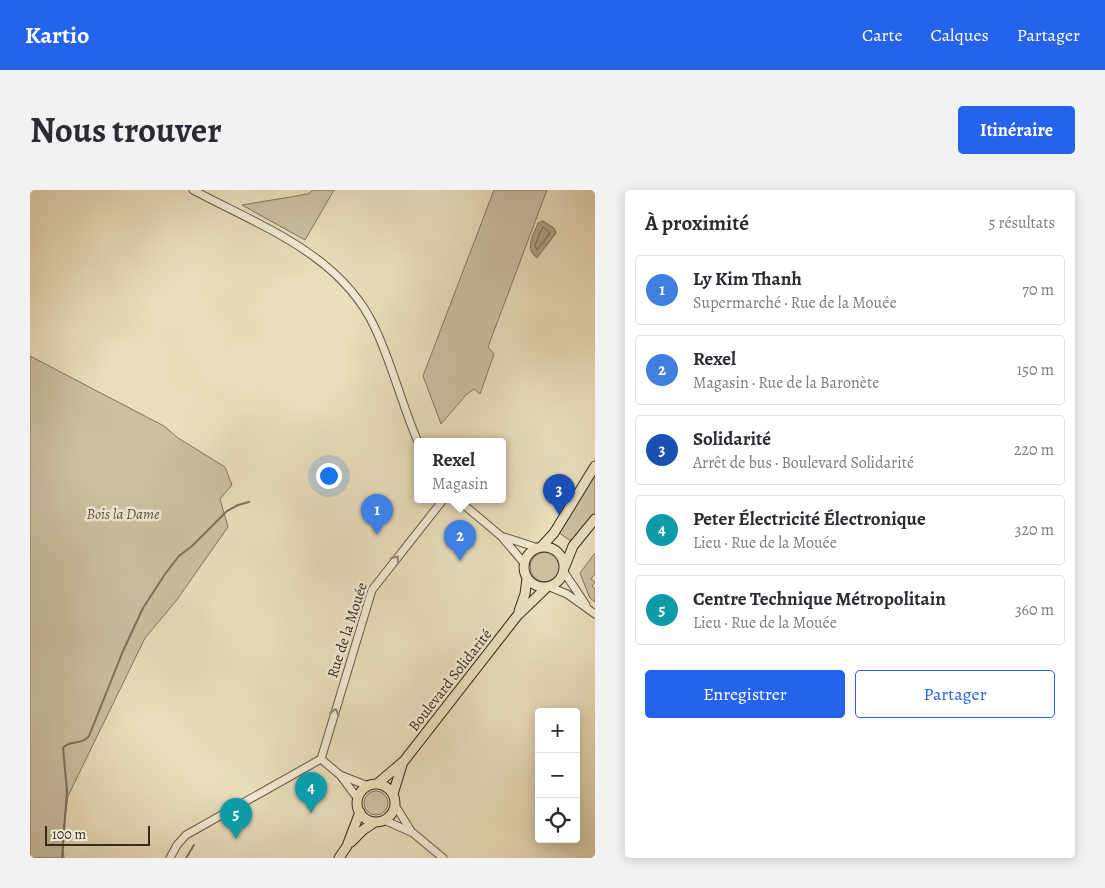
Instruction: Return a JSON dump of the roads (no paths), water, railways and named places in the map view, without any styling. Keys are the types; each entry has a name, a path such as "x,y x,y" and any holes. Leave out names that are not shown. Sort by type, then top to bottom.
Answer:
{"main road":[{"path":"540,548 554,533 595,466"},
{"path":"564,570 564,561 558,552 549,547 540,548 530,553 524,563 527,578 534,584 548,587 559,582 564,570 573,546 595,519"},
{"name":"Boulevard Solidarité","path":"517,616 525,594 527,578"},
{"name":"Boulevard Solidarité","path":"372,785 404,761 517,616 548,587"},
{"name":"Boulevard Solidarité","path":"393,794 404,761"},
{"path":"339,858 347,846 363,830 389,817 395,805 393,794 386,787 372,785 358,799 360,812 347,846"},
{"path":"360,812 369,820 380,821"}],"street":[{"path":"193,190 309,252 346,283 376,329 417,438"},
{"name":"Rue de la Mouée","path":"321,759 372,590 441,503"},
{"path":"462,503 501,536 524,563"},
{"path":"501,536 540,548"},
{"path":"564,570 592,612"},
{"path":"548,587 565,593 592,612"},
{"path":"170,858 177,845 186,836 321,759 340,775 358,799"},
{"path":"340,775 372,785"},
{"path":"395,805 413,833 443,858"},
{"path":"380,821 413,833"}],"water":[{"path":"543,221 554,228 556,233 537,258 530,246 538,223"}],"waterway":[{"path":"62,858 67,791 63,748 66,745 83,741 89,736 123,651 143,608 165,574 179,556 192,546 227,511 249,502"},
{"path":"186,858 194,845"}],"place":[{"name":"Solidarité","path":"559,515"},
{"name":"Ly Kim Thanh","path":"377,535"},
{"name":"Rexel","path":"460,561"},
{"name":"Peter Électricité Électronique","path":"311,813"},
{"name":"Centre Technique Métropolitain","path":"236,839"}],"park label":[{"name":"Bois la Dame","path":"123,514"}]}
